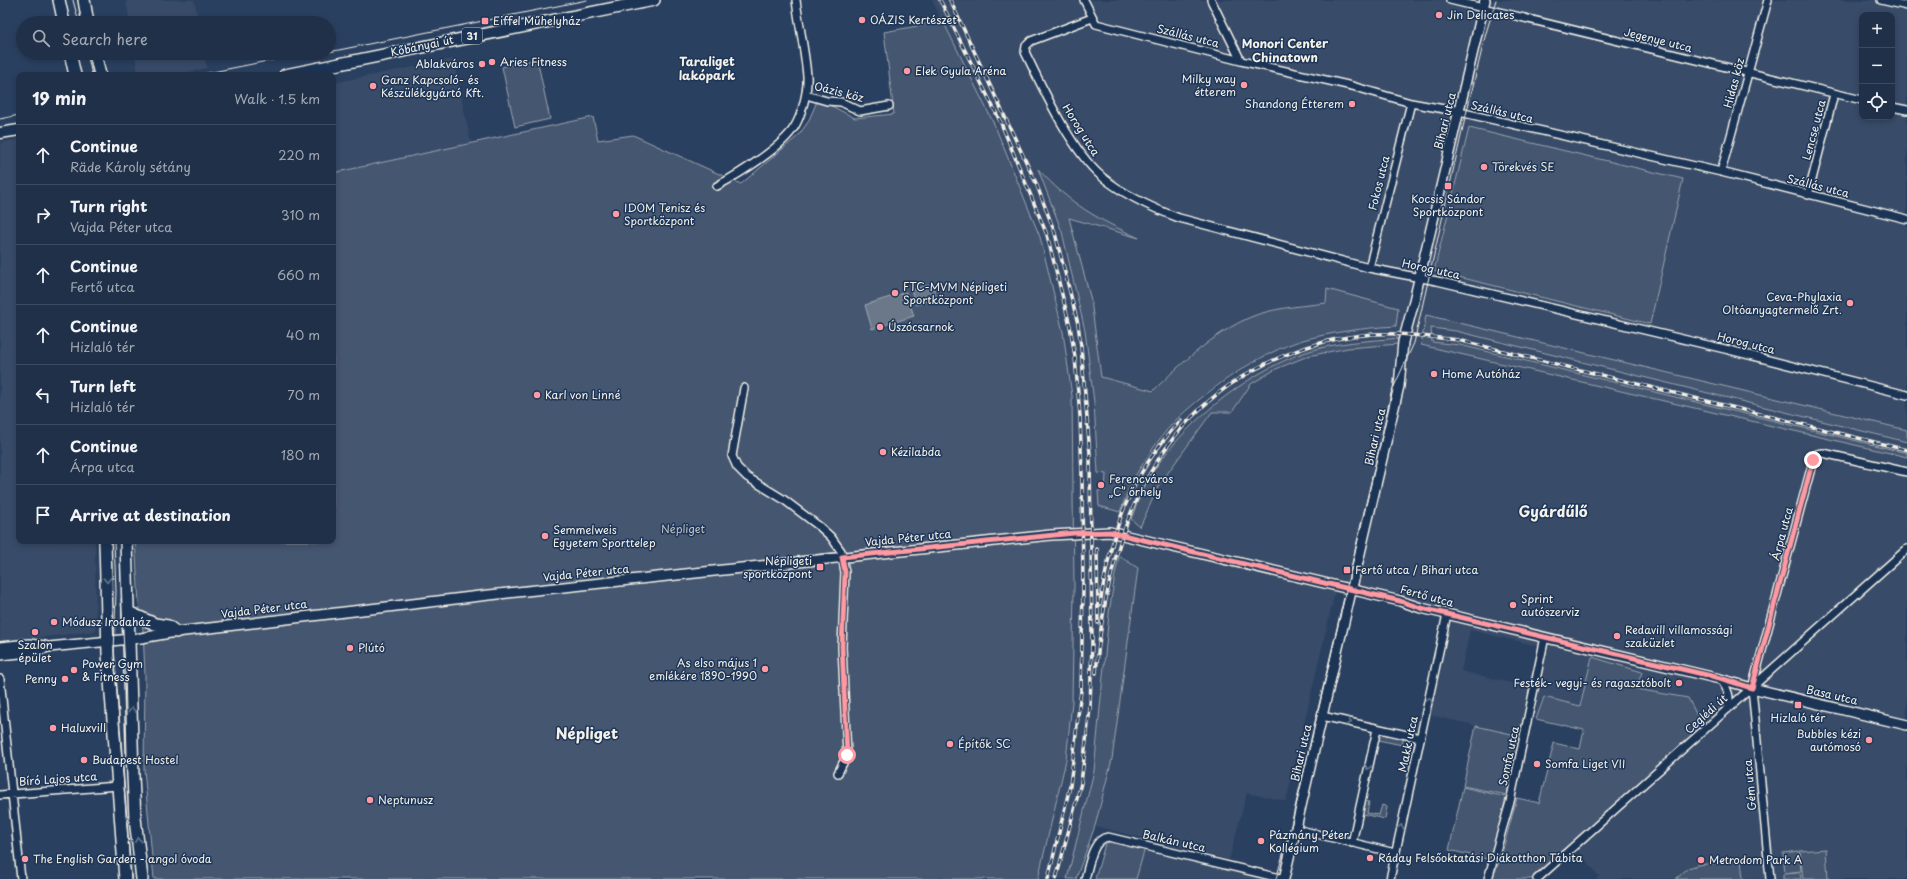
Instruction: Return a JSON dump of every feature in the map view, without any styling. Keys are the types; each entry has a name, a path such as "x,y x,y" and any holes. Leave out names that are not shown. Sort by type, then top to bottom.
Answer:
{"main road":[{"path":"58,0 62,16"},
{"path":"84,0 87,16"},
{"name":"Kőbányai út","path":"300,72 654,0"},
{"path":"72,60 74,72"},
{"path":"96,60 99,72"},
{"path":"0,133 16,130"},
{"path":"105,544 108,641 125,879"},
{"path":"126,544 135,811 142,879"},
{"path":"128,612 155,624 168,626 176,632"}],"street":[{"path":"718,186 744,171 777,146 795,127 806,95 807,76 796,0"},
{"path":"1084,0 1092,18"},
{"path":"1211,0 1241,61"},
{"name":"Jegenye utca","path":"1450,0 1485,4 1748,74 1859,99"},
{"name":"Hidas köz","path":"1721,172 1768,0"},
{"path":"1881,0 1907,6"},
{"name":"Bihari utca","path":"1284,879 1399,386 1403,339 1420,277 1485,4"},
{"name":"Horog utca","path":"1092,18 1031,41 1026,46 1024,52 1065,128 1083,156 1100,175 1126,194 1150,207 1179,218 1369,268 1420,277 1722,348 1907,395"},
{"name":"Szállás utca","path":"1092,18 1096,24 1241,61 1352,86 1411,103 1721,172 1907,219"},
{"name":"Lencse utca","path":"1808,195 1834,94"},
{"name":"Oázis köz","path":"806,95 827,101 841,102 860,111 889,106"},
{"name":"Fokos utca","path":"1369,268 1411,103"},
{"path":"1895,108 1907,110"},
{"path":"744,388 732,456 737,467 747,477 783,499 826,532 837,545 842,557 845,572 842,646 847,755 838,773"},
{"name":"Árpa utca","path":"1752,688 1813,460 1817,454 1823,453 1907,472"},
{"name":"Vajda Péter utca","path":"0,655 30,652 48,647 130,639 176,632 480,596 842,557 1074,533 1110,532 1127,536"},
{"name":"Fertő utca","path":"1127,536 1352,589 1447,614 1720,678"},
{"name":"Ceglédi út","path":"1537,879 1907,549"},
{"name":"Makk utca","path":"1390,879 1447,614"},
{"name":"Somfa utca","path":"1488,879 1510,802 1545,637"},
{"name":"Vajda Péter utca","path":"0,647 29,644 48,647"},
{"path":"1720,678 1752,688"},
{"path":"1720,678 1728,690 1728,709"},
{"path":"0,679 21,879"},
{"name":"Basa utca","path":"1752,688 1907,725"},
{"name":"Gém utca","path":"1752,688 1770,879"},
{"path":"1322,716 1420,738"},
{"path":"1352,843 1377,729"},
{"name":"Bíró Lajos utca","path":"0,795 118,786"},
{"path":"1296,829 1395,853"},
{"name":"Balkán utca","path":"1085,879 1098,842 1108,837 1284,879"}],"shaded area":[{"path":"126,0 194,0 197,16 129,16"},
{"path":"932,0 1907,0 1907,430 1427,315 1421,345 1907,457 1907,879 1596,879 1599,876 1574,846 1592,726 1575,708 1541,700 1538,712 1520,736 1430,715 1449,617 1335,592 1286,801 1247,793 1229,860 1095,826 1112,759 1138,568 1120,556 1115,575 1109,613 1094,771 1067,879 1038,879 1066,760 1072,702 1074,588 1072,396 1063,332 1040,237 995,126","holes":["1469,128 1683,179 1434,271","1038,170 1066,198 1085,212 1135,237 1068,218 1091,300 1101,377 1152,391 1190,356 1223,332 1258,314 1290,307 1326,303 1327,289 1396,326 1341,331 1301,341 1268,354 1208,394 1178,418 1159,440 1136,474 1120,511 1100,506 1098,491 1105,491 1106,474 1098,473 1094,402 1085,331 1062,232","1399,338 1399,344 1348,348 1308,356 1276,369 1251,384 1232,412 1212,412 1159,485 1140,526 1169,450 1187,428 1216,404 1248,381 1275,365 1306,352 1345,343","1470,630 1538,646 1528,687 1461,671"]},
{"path":"453,59 471,143 336,172 336,82"},
{"path":"136,60 205,60 207,68 189,72 138,72"},
{"path":"16,140 16,544 95,544 96,631 0,642 0,143"},
{"path":"932,284 937,298 916,305 911,290"},
{"path":"906,292 914,316 872,329 865,305"},
{"path":"1431,327 1456,331 1907,442 1907,453 1460,345 1432,342"},
{"path":"1145,848 1267,878 1136,879"}],"green space":[{"name":"Népliget","path":"941,17 995,126 1040,237 1063,332 1072,396 1074,588 1072,702 1066,760 1038,879 154,879 144,769 145,675 143,630 139,603 135,544 336,544 336,172 593,117 598,140 633,135 741,184 798,136 808,122 818,99 855,118 894,114 884,32 923,25"},
{"path":"537,59 550,119 515,127 502,67"},
{"path":"1469,128 1683,179 1650,324 1434,271"},
{"path":"1038,169 1061,192 1085,210 1139,238 1069,218 1091,300 1101,377 1153,391 1202,347 1231,327 1259,314 1292,307 1326,303 1327,289 1398,308 1396,326 1349,331 1303,340 1270,353 1237,372 1206,394 1167,429 1137,473 1120,512 1099,506 1098,491 1105,490 1106,474 1098,473 1094,402 1085,331 1062,232"},
{"path":"1426,315 1907,430 1907,442 1456,331 1431,328 1432,342 1460,345 1907,453 1907,457 1421,345"},
{"path":"1399,338 1399,344 1348,348 1308,356 1276,369 1251,384 1232,412 1212,412 1159,485 1140,527 1131,519 1146,483 1159,462 1194,423 1215,404 1237,388 1260,373 1283,361 1306,352 1340,344"},
{"path":"1119,556 1138,568 1112,759 1095,826 1076,879 1067,879 1094,771 1109,613"},
{"path":"1592,657 1642,672 1636,689 1688,698 1702,725 1664,766 1571,849 1544,879 1492,879 1500,860 1517,798 1539,803 1554,743 1580,749 1584,730 1536,719 1544,697 1580,706"},
{"path":"1476,726 1520,736 1507,795 1463,786"},
{"path":"1380,731 1404,736 1402,745 1378,740"},
{"path":"1463,787 1506,797 1491,860 1449,850"},
{"path":"1364,801 1369,802 1367,813 1379,815 1382,805 1387,807 1385,819 1362,814"},
{"path":"1113,840 1145,848 1136,879 1095,879 1105,844"},
{"path":"1826,849 1828,879 1803,879 1800,851"},
{"path":"1799,851 1801,871 1785,873 1783,853"},
{"path":"1741,860 1743,879 1676,879 1688,868 1698,865"},
{"path":"1800,873 1801,879 1783,879 1783,874"}],"tram line":[{"path":"73,0 77,16"},
{"path":"336,51 587,0"},
{"path":"1276,879 1293,819 1391,393 1414,343 1463,127 1486,33 1496,0"},
{"path":"89,60 91,72"},
{"path":"213,72 272,60"},
{"path":"0,119 16,116"},
{"path":"114,544 116,591 114,654 131,879"},
{"path":"121,599 125,667 127,755"}],"railway":[{"path":"940,0 1001,123 1047,235 1070,326 1075,357 1080,416 1082,476 1083,590 1081,690 1070,786 1048,879"},
{"path":"950,0 1036,183 1055,233 1078,324 1081,346 1090,454 1092,641 1090,708 1081,783 1056,879"},
{"path":"1096,673 1102,623 1111,575 1125,529 1143,485 1168,445 1199,410 1237,380 1283,356 1325,342 1369,334 1413,335 1458,340 1907,450"},
{"path":"1100,605 1110,553 1125,506 1135,484 1148,462 1181,420"},
{"path":"1097,549 1098,623"}],"place":[{"name":"Jin Delicates","path":"1439,15"},
{"name":"OÁZIS Kertészet","path":"862,20"},
{"name":"Eiffel Műhelyház","path":"485,21"},
{"name":"Aries Fitness","path":"492,62"},
{"name":"Ablakváros","path":"482,64"},
{"name":"Elek Gyula Aréna","path":"907,71"},
{"name":"Milky way étterem","path":"1244,85"},
{"name":"Ganz Kapcsoló- és Készülékgyártó Kft.","path":"373,86"},
{"name":"Shandong Étterem","path":"1352,104"},
{"name":"Törekvés SE","path":"1484,167"},
{"name":"Kocsis Sándor Sportközpont","path":"1448,186"},
{"name":"IDOM Tenisz és Sportközpont","path":"616,214"},
{"name":"FTC-MVM Népligeti Sportközpont","path":"895,293"},
{"name":"Ceva-Phylaxia Oltóanyagtermelő Zrt.","path":"1850,303"},
{"name":"Úszócsarnok","path":"880,327"},
{"name":"Home Autóház","path":"1434,374"},
{"name":"Karl von Linné","path":"537,395"},
{"name":"Kézilabda","path":"883,452"},
{"name":"Ferencváros „C” őrhely","path":"1101,485"},
{"name":"Semmelweis Egyetem Sporttelep","path":"545,536"},
{"name":"Népligeti sportközpont","path":"820,567"},
{"name":"Fertő utca / Bihari utca","path":"1347,570"},
{"name":"Sprint autószerviz","path":"1513,605"},
{"name":"Módusz Irodaház","path":"54,622"},
{"name":"Szalon épület","path":"35,632"},
{"name":"Redavill villamossági szaküzlet","path":"1617,636"},
{"name":"Plútó","path":"350,648"},
{"name":"As elso május 1 emlékére 1890-1990","path":"765,669"},
{"name":"Power Gym & Fitness","path":"74,670"},
{"name":"Penny","path":"65,679"},
{"name":"Festék- vegyi- és ragasztóbolt","path":"1679,683"},
{"name":"Hizlaló tér","path":"1798,705"},
{"name":"Haluxvill","path":"53,728"},
{"name":"Bubbles kézi autómosó","path":"1869,740"},
{"name":"Építők SC","path":"950,744"},
{"name":"Budapest Hostel","path":"84,760"},
{"name":"Somfa Liget VII","path":"1537,764"},
{"name":"Neptunusz","path":"370,800"},
{"name":"Pázmány Péter Kollégium","path":"1261,841"},
{"name":"Ráday Felsőoktatási Diákotthon Tábita","path":"1370,858"},
{"name":"The English Garden - angol óvoda","path":"25,859"},
{"name":"Metrodom Park A","path":"1701,860"}],"district":[{"name":"Monori Center Chinatown","path":"1285,51"},
{"name":"Taraliget lakópark","path":"707,69"},
{"name":"Gyárdűlő","path":"1553,512"},
{"name":"Népliget","path":"587,734"}],"route":[{"path":"847,755 844,722 842,646 845,572 842,557 1074,533 1110,532 1352,589 1421,608 1720,678 1752,688 1813,460"}]}
